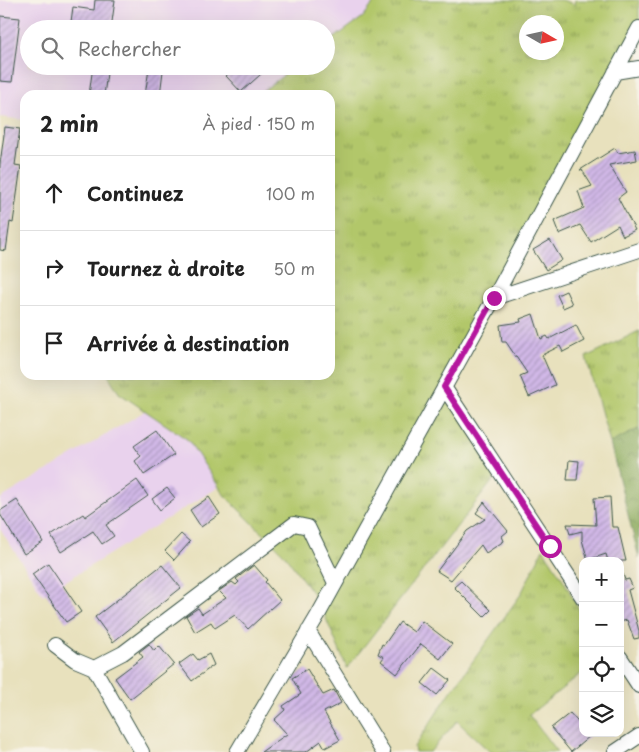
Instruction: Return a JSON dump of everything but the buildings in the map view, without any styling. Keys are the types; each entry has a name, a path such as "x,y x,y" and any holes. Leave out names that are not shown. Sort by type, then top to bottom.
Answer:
{"street":[{"path":"237,752 308,631 494,298 639,28"},
{"path":"615,72 639,68"},
{"path":"494,298 639,250"},
{"path":"444,387 579,592"},
{"path":"94,668 123,653 294,524 308,528 335,583"},
{"path":"308,631 383,752"},
{"path":"54,644 74,660 94,668 142,752"},
{"path":"624,663 639,686"},
{"path":"616,752 639,736"}],"shaded area":[{"path":"0,0 376,0 363,17 335,37 335,20 20,20 20,75 284,75 264,90 20,90 20,119 0,117"},
{"path":"145,411 188,440 219,487 43,595 0,529 0,499"}],"green space":[{"path":"376,0 562,0 574,4 575,0 639,0 639,22 449,390 498,474 347,668 319,602 284,554 225,496 188,440 119,393 111,380 335,380 335,90 264,90 284,75 335,75 335,37 363,17"},
{"path":"639,331 639,429 610,443 586,357"},
{"path":"639,429 639,558 610,443"},
{"path":"543,549 564,581 579,609 579,675 529,715 557,752 490,752 457,721 430,752 415,752 414,747 450,693 521,594"}],"route":[{"path":"494,298 444,387 550,546"}]}
